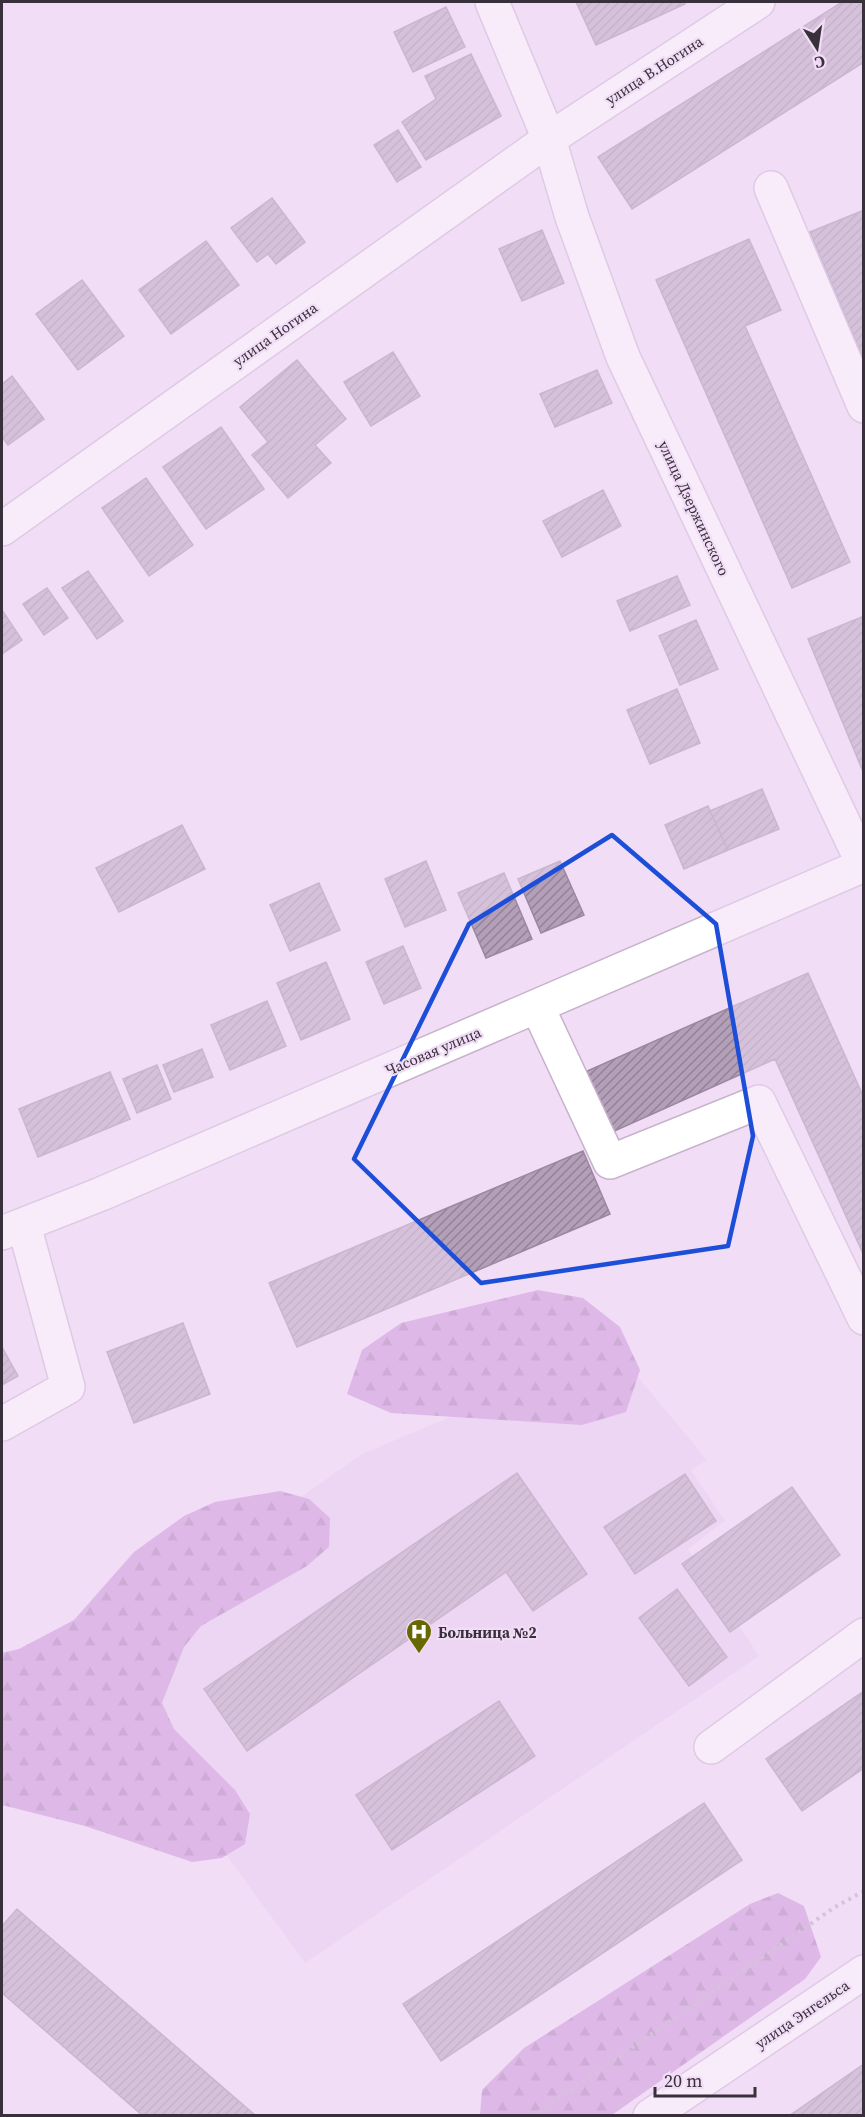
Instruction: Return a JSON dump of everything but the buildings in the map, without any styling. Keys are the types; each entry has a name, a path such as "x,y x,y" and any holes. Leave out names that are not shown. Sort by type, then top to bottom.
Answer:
{"street":[{"name":"улица Дзержинского","path":"492,2 549,139 572,217 623,357 863,866"},
{"name":"улица В.Ногина","path":"549,139 758,2"},
{"name":"улица Ногина","path":"2,530 549,139"},
{"path":"771,188 864,406"},
{"name":"Часовая улица","path":"13,1229 112,1189 863,866"},
{"path":"537,1006 610,1162 759,1102 864,1318"},
{"path":"2,1424 68,1387 13,1229"},
{"path":"711,1746 864,1635"},
{"name":"улица Энгельса","path":"650,2115 864,1972"}],"path":[{"path":"533,2115 835,1907 864,1891"}],"highlighted area":[{"path":"612,835 716,924 753,1136 728,1246 481,1283 354,1159 469,924"}],"shaded area":[{"name":"Больница №2","path":"614,1348 707,1460 691,1470 725,1521 688,1549 759,1656 305,1963 79,1653 362,1454"}],"green space":[{"path":"538,1290 583,1298 620,1327 640,1370 626,1412 582,1425 391,1413 347,1394 362,1350 401,1323"},
{"path":"280,1491 309,1499 330,1518 329,1547 307,1566 201,1626 184,1647 162,1703 174,1729 235,1790 250,1814 245,1844 222,1858 192,1862 85,1826 2,1805 2,1653 19,1649 74,1620 134,1552 184,1516 215,1502"},
{"path":"778,1893 804,1906 821,1957 805,1979 612,2115 480,2115 482,2090 524,2048 750,1904"}],"place":[{"name":"Больница №2","path":"419,1655"}]}
